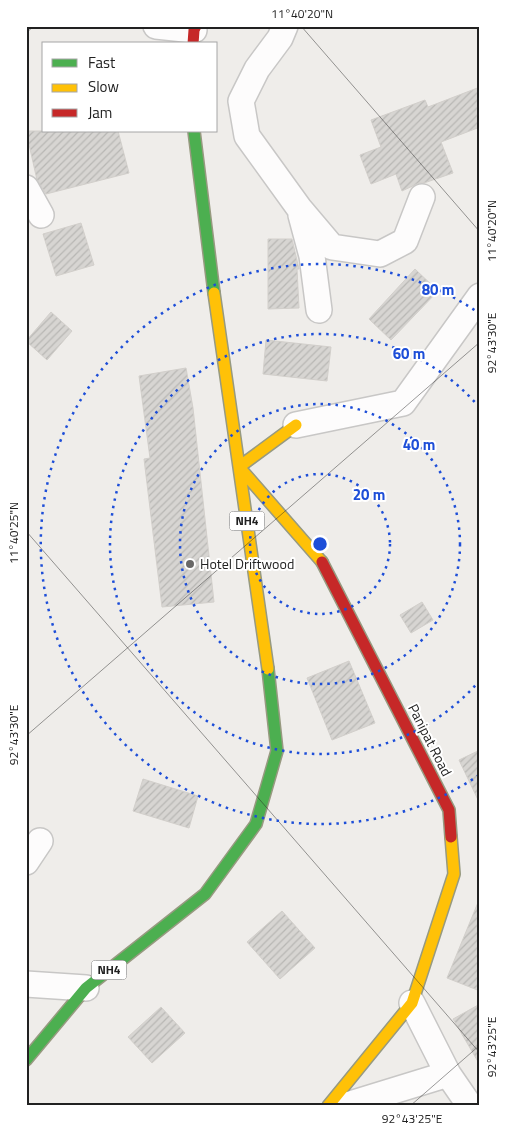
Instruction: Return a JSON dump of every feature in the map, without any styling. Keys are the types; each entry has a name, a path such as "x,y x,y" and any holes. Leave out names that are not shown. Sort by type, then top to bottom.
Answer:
{"main road":[{"name":"NH4","path":"26,1060 86,988 205,894 256,824 277,751 268,668 194,132"},
{"path":"239,467 296,425"},
{"name":"Panipat Road","path":"239,467 324,564 449,810 454,874 412,1003 328,1106"}],"street":[{"path":"156,26 195,33"},
{"path":"285,26 280,38 257,69 241,102 247,136 299,208 332,246 380,254 405,241 422,196"},
{"path":"26,188 41,216"},
{"path":"299,208 312,256 319,310"},
{"path":"296,425 403,403 480,296"},
{"path":"26,862 40,841"},
{"path":"26,984 86,988"},
{"path":"412,1003 448,1074 470,1106"},
{"path":"344,1106 448,1074"}],"building":[{"path":"480,87 480,127 441,142 453,173 419,183 402,191 396,174 371,184 360,155 381,147 371,120 425,100 428,107"},
{"path":"26,131 118,132 129,173 46,194 37,180"},
{"path":"81,223 94,265 56,276 43,234"},
{"path":"268,239 292,239 299,269 297,269 299,308 268,309"},
{"path":"415,269 438,291 391,340 369,319"},
{"path":"51,312 72,331 47,360 26,341"},
{"path":"266,340 331,347 327,381 263,374"},
{"path":"186,368 193,408 214,602 162,607 144,459 150,458 139,376"},
{"path":"422,602 433,620 411,633 400,615"},
{"path":"349,661 375,723 332,740 307,678"},
{"path":"480,750 480,804 459,760"},
{"path":"143,779 198,796 189,828 133,811"},
{"path":"480,900 480,991 447,978"},
{"path":"282,911 315,948 280,979 247,942"},
{"path":"480,1004 480,1065 453,1019"},
{"path":"161,1007 185,1033 152,1063 128,1037"}],"traffic: fast":[{"path":"194,132 214,293"},
{"path":"26,1060 86,988 205,894 256,824 277,751 268,669"}],"traffic: slow":[{"path":"214,293 268,669"},
{"path":"296,425 239,467 322,562"},
{"path":"328,1106 412,1003 454,874 451,837"}],"traffic: jam":[{"path":"193,42 196,26"},
{"path":"322,562 449,810 451,837"}],"place":[{"name":"Hotel Driftwood","path":"190,564"}]}
